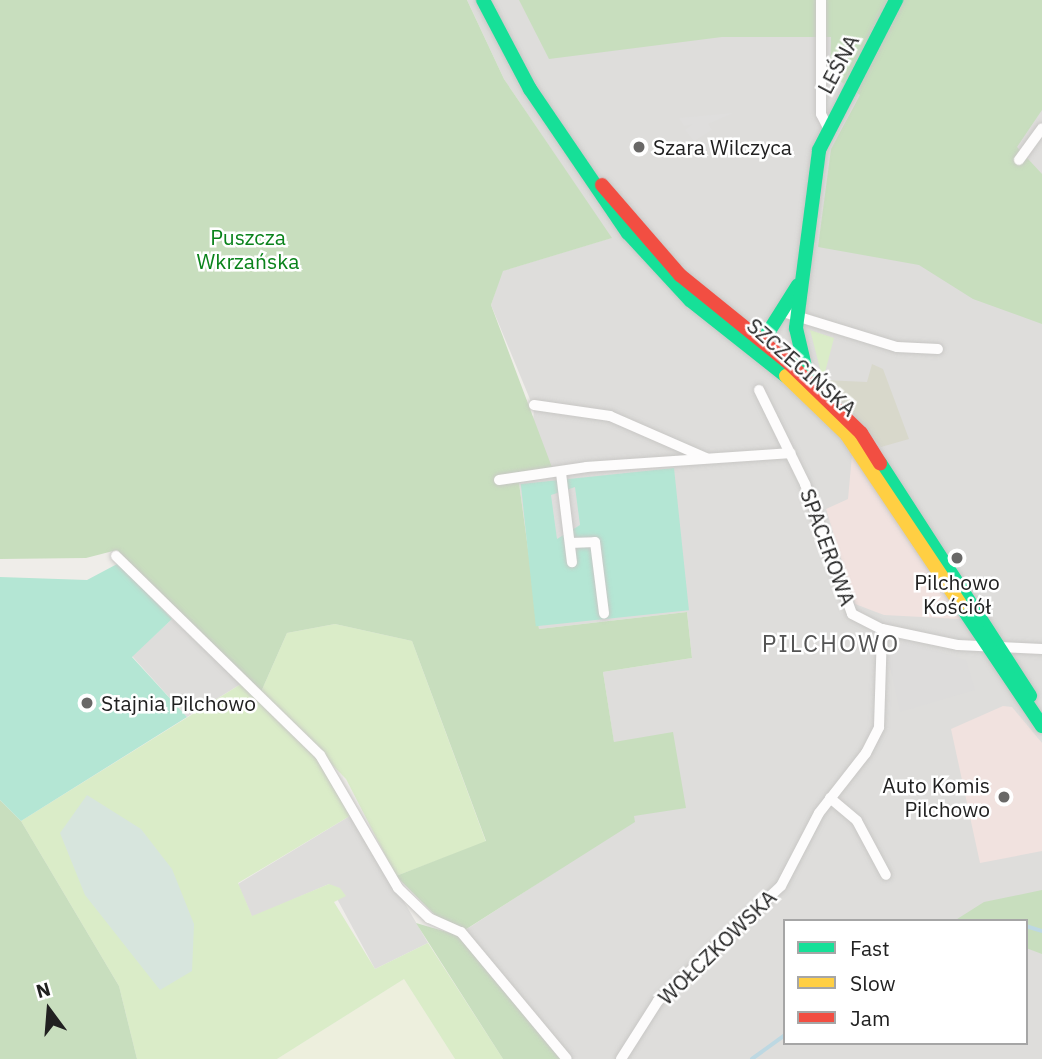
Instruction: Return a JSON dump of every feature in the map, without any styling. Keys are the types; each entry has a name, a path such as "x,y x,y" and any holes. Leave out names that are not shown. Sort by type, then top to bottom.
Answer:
{"main road":[{"name":"SZCZECIŃSKA","path":"483,0 530,89 582,163 672,267 766,349 822,392 885,466 1042,726"},
{"name":"LEŚNA","path":"792,320 802,277 819,150 896,0"},
{"path":"766,349 792,320"},
{"path":"766,349 792,320"},
{"path":"792,320 804,369 822,392"},
{"name":"SZCZECIŃSKA","path":"766,349 859,448 1042,718"}],"street":[{"path":"821,0 821,114 828,128"},
{"path":"1019,160 1042,128"},
{"name":"SZCZECIŃSKA","path":"792,320 898,347 938,348"},
{"name":"SPACEROWA","path":"759,390 791,453 847,608 882,629 995,650 1042,649"},
{"path":"534,405 610,416 706,458"},
{"path":"499,480 706,458 791,453"},
{"path":"561,473 572,562"},
{"path":"570,543 595,542 604,613"},
{"path":"116,556 320,755 398,888 429,918 461,932 567,1059"},
{"name":"WOŁCZKOWSKA","path":"621,1059 658,1001 781,886 830,798 879,727 882,629"},
{"path":"830,798 857,821 886,875"}],"shaded area":[{"path":"467,0 1042,0 1042,1059 561,1059 456,936 563,867 614,743 603,672 692,658 687,612 539,629 519,483 529,474 534,409 491,305 502,271 611,238 504,79"},
{"path":"733,113 708,124 712,130 694,141 685,130 693,124 684,126 679,118"},
{"path":"872,364 883,369 909,439 881,447 823,380 867,382"},
{"path":"852,455 899,518 960,619 884,615 855,604 826,509 848,499"},
{"path":"575,487 580,525 557,539 551,495"},
{"path":"172,619 241,684 187,717 132,656"},
{"path":"904,641 966,660 975,690 900,712 888,657"},
{"name":"Auto Komis Pilchowo","path":"1003,706 1012,707 1042,743 1042,851 980,863 951,729"},
{"path":"87,795 141,829 172,869 194,924 192,971 160,990 85,895 60,833"},
{"path":"353,814 428,943 375,969 329,884 252,917 238,884"}],"green space":[{"name":"Puszcza Wkrzańska","path":"0,0 467,0 504,79 612,238 503,271 491,305 553,470 519,483 539,629 687,612 692,658 603,672 614,742 673,732 686,808 634,816 635,822 457,935 561,1059 503,1059 416,923 454,934 396,876 486,841 412,641 335,624 287,633 261,692 117,550 86,558 0,559"},
{"path":"519,0 1042,0 1042,110 1017,147 1042,174 1042,324 973,299 919,265 818,247 831,149 860,95 830,74 831,37 722,37 549,59"},
{"path":"810,330 834,338 823,380"},
{"path":"674,468 689,610 536,626 521,484"},
{"name":"Stajnia Pilchowo","path":"119,563 172,619 132,657 187,717 21,821 0,800 0,577 87,580"},
{"path":"335,624 412,641 486,842 396,876 346,779 261,692 287,633"},
{"path":"241,684 324,766 353,814 238,883 252,916 329,884 340,888 346,896 334,902 375,969 428,943 503,1059 455,1059 404,979 277,1059 137,1059 119,986 21,821"},
{"path":"0,800 21,821 119,986 137,1059 0,1059"},
{"path":"1042,890 1042,954 1028,949 1028,919 957,919 984,902"},
{"path":"404,979 455,1059 277,1059"}],"waterway":[{"path":"1028,927 1042,931"},
{"path":"752,1059 783,1036"}],"traffic: fast":[{"path":"483,0 530,89 628,233 690,300 786,376"},
{"path":"807,375 796,328 819,150 896,0"},
{"path":"759,347 798,285"},
{"path":"880,463 1030,696"},
{"path":"960,604 1042,726"}],"traffic: slow":[{"path":"786,376 847,435 960,604"}],"traffic: jam":[{"path":"602,185 680,275 790,364 861,433 880,463"}],"place":[{"name":"Szara Wilczyca","path":"639,147"},
{"name":"Pilchowo Kościół","path":"957,558"},
{"name":"Stajnia Pilchowo","path":"87,703"},
{"name":"Auto Komis Pilchowo","path":"1004,797"}],"district":[{"name":"PILCHOWO","path":"831,644"}]}
